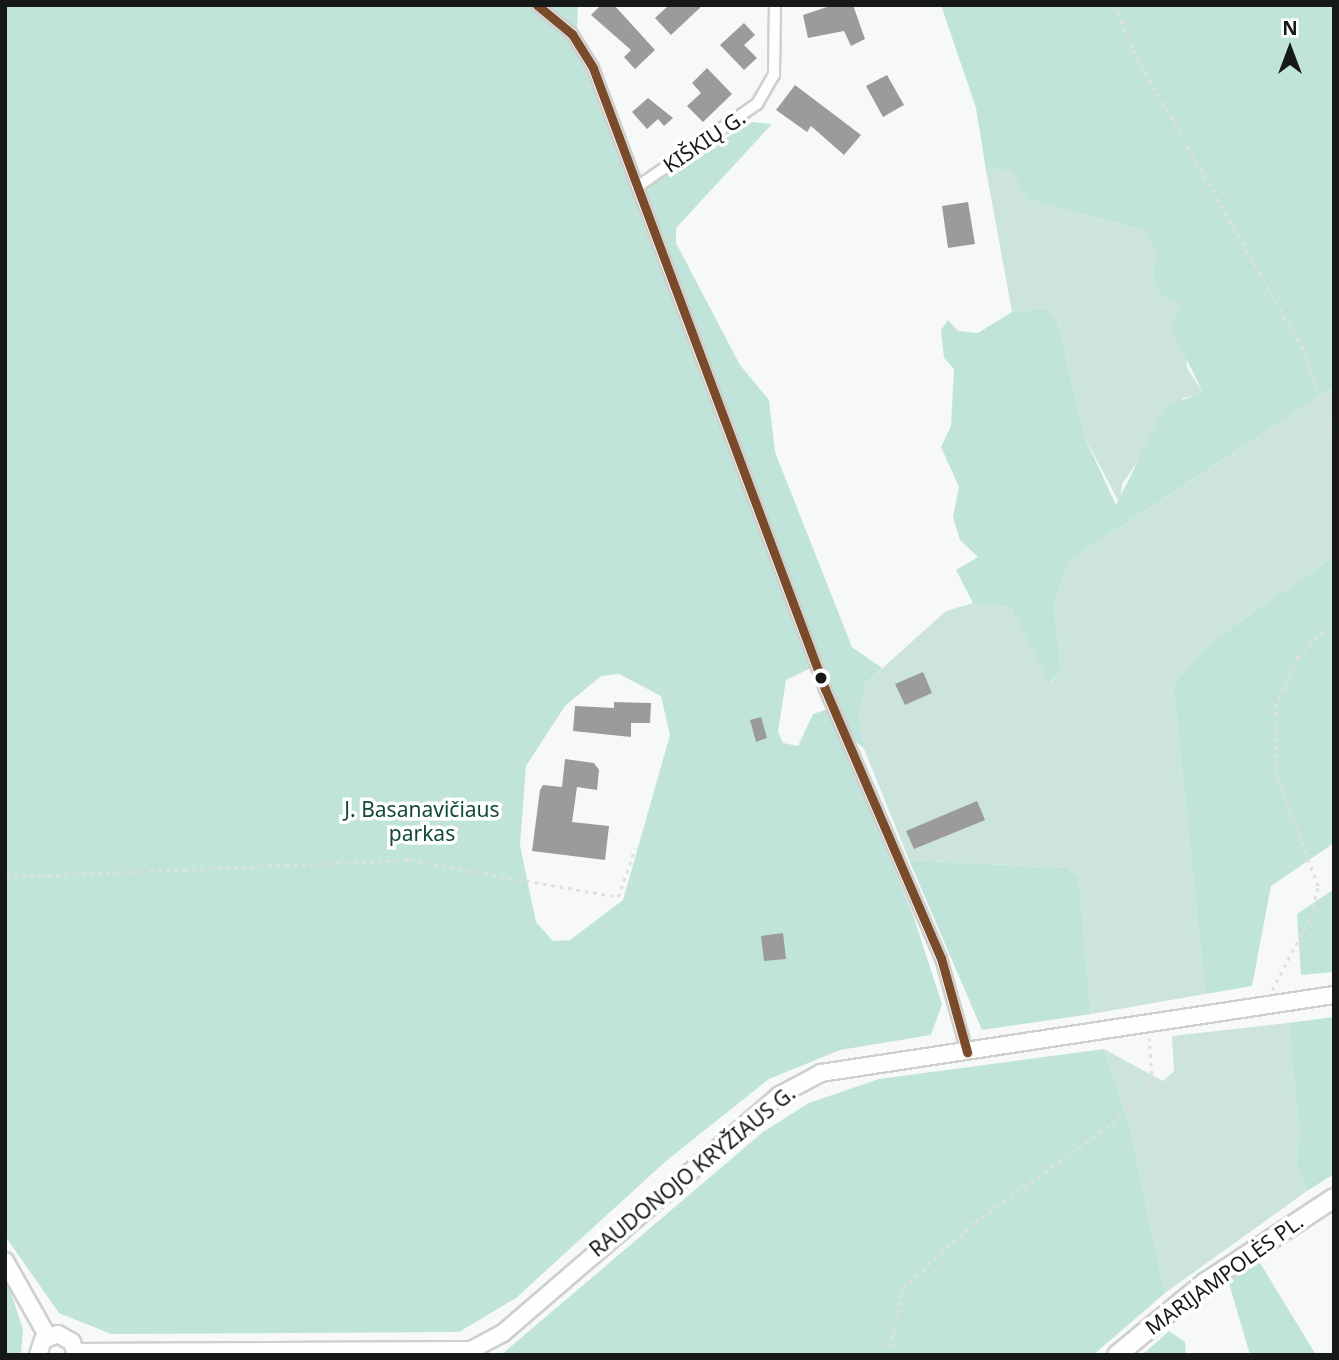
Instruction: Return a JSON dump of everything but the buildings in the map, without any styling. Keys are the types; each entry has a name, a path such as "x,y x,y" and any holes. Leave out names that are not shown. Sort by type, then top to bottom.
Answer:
{"main road":[{"name":"RAUDONOJO KRYŽIAUS G.","path":"76,1353 203,1346 428,1354 488,1344 800,1083 846,1068 1334,995"},
{"name":"MARIJAMPOLĖS PL.","path":"1117,1355 1206,1282 1334,1198"},
{"path":"5,1261 48,1337"},
{"path":"48,1337 64,1335 76,1353"},
{"path":"38,1355 48,1337"}],"street":[{"path":"537,5 585,50 825,689 941,958 967,1052"},
{"name":"KIŠKIŲ G.","path":"637,187 757,104 774,75 775,5"}],"path":[{"path":"1115,5 1133,50 1302,348 1334,442"},
{"path":"1272,1003 1274,983 1311,916 1318,886 1276,775 1275,707 1297,658 1334,620"},
{"path":"5,877 408,860 618,897 635,848"},
{"path":"888,1355 904,1289 975,1222 1112,1124 1152,1083 1147,1024"}],"green space":[{"name":"J. Basanavičiaus parkas","path":"5,5 529,5 568,37 595,88 811,668 786,680 778,732 783,743 798,746 813,714 828,709 913,915 942,1004 931,1035 840,1050 769,1079 666,1161 516,1298 459,1332 111,1334 59,1313 5,1236","holes":["619,674 661,696 670,735 623,900 570,940 553,941 536,922 520,845 526,766 565,706 601,676"]},
{"path":"549,5 578,5 577,29"},
{"path":"941,5 1334,5 1334,386 1069,561 1054,603 1061,671 1050,683 1011,608 973,603 956,570 978,557 960,540 953,517 959,487 941,447 951,426 954,369 944,358 941,330 948,320 958,331 978,333 1012,312 1045,308 1058,322 1085,438 1116,505 1166,405 1203,393 1170,325 1182,305 1163,297 1152,281 1156,251 1145,230 1027,200 1012,169 986,170 976,108"},
{"path":"752,122 772,124 676,228 676,243 740,365 769,400 775,452 852,647 882,668 866,683 859,715 864,749 851,737 643,190"},
{"path":"1012,168 1027,200 1145,230 1156,250 1152,281 1183,305 1187,368 1204,394 1183,398 1122,484 1120,504 1085,438 1058,322 1045,308 1012,312 986,170"},
{"path":"1334,386 1334,556 1208,644 1173,685 1205,994 1091,1014 1079,879 1067,868 909,860 864,749 859,715 866,683 946,611 973,603 1011,608 1051,683 1061,671 1054,603 1069,561"},
{"path":"1334,556 1334,843 1271,886 1252,986 1205,994 1173,685 1208,644"},
{"path":"909,860 1067,868 1079,879 1091,1014 982,1030"},
{"path":"1334,889 1334,972 1301,975 1297,914"},
{"path":"1334,1017 1334,1174 1307,1191 1296,1167 1299,1131 1288,1023"},
{"path":"1288,1023 1299,1131 1296,1167 1307,1191 1165,1293 1128,1120 1104,1049 1163,1081 1174,1071 1172,1036"},
{"path":"1104,1049 1128,1120 1165,1293 1093,1355 501,1355 763,1132 809,1103 879,1079"},
{"path":"1259,1261 1316,1355 1250,1355 1228,1280"},
{"path":"5,1275 23,1329 21,1355 5,1355"},
{"path":"1169,1331 1185,1342 1186,1355 1142,1355"}],"transit line":[{"path":"537,5 572,34 593,68 825,689 941,958 967,1052"}]}
